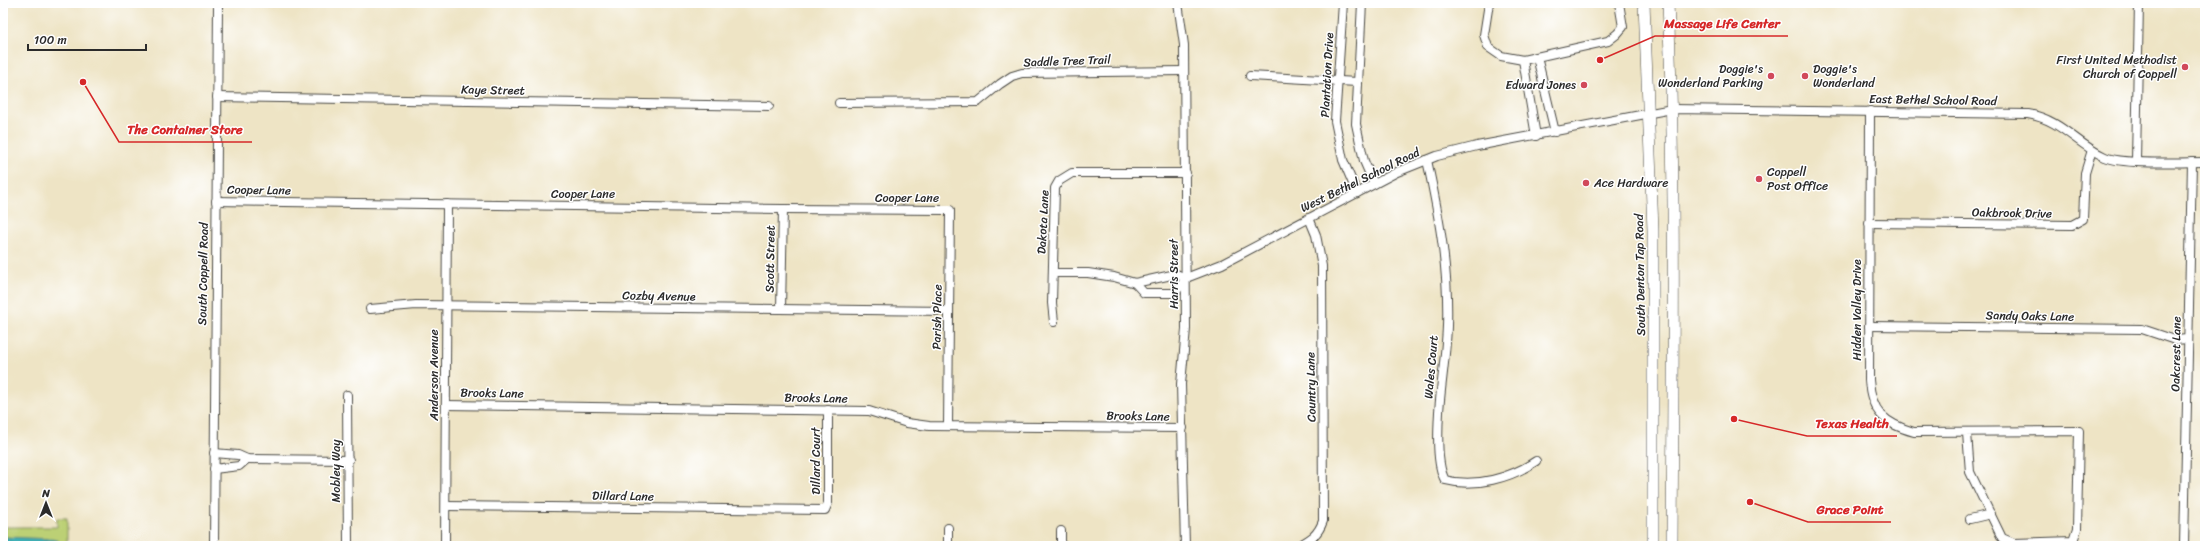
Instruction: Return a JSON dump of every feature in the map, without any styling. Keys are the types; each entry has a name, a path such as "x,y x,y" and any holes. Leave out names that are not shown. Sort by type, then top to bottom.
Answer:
{"main road":[{"name":"South Denton Tap Road","path":"1644,3 1649,113 1654,352 1653,546"},
{"path":"1668,3 1672,109 1672,546"},
{"path":"1654,352 1673,352"},
{"path":"1654,453 1673,453"}],"street":[{"name":"South Coppell Road","path":"214,546 218,3"},
{"name":"Harris Street","path":"1178,3 1184,45 1186,173 1186,329 1181,384 1185,546"},
{"name":"Plantation Drive","path":"1343,3 1335,110 1338,138 1343,160 1356,193"},
{"path":"1362,3 1357,82 1357,130 1364,162 1374,184"},
{"path":"1489,3 1484,35 1488,47 1501,56 1523,60 1608,41 1617,34 1622,27 1619,3"},
{"path":"2136,161 2138,3"},
{"path":"1538,57 1554,132"},
{"path":"1523,60 1536,136"},
{"name":"Saddle Tree Trail","path":"839,103 978,102 1006,80 1022,73 1184,71"},
{"path":"1250,76 1357,82"},
{"name":"Kaye Street","path":"217,98 769,106"},
{"name":"East Bethel School Road","path":"1649,113 1672,109 1870,111 2014,114 2041,116 2061,127 2092,150 2106,158 2136,161 2205,162"},
{"name":"Hidden Valley Drive","path":"1870,111 1870,393 1882,417 1896,427 1914,432 1967,433 2078,431 2077,529 2073,541 2014,543 2002,538 1970,472 1967,433"},
{"name":"West Bethel School Road","path":"1186,278 1222,264 1356,193 1426,160 1449,152 1649,113"},
{"name":"Oakbrook Drive","path":"1869,223 2072,225 2083,219 2085,173 2092,150"},
{"name":"Wales Court","path":"1426,160 1441,223 1446,274 1447,327 1438,424 1440,472 1445,480 1455,483 1494,479 1522,470 1536,461"},
{"name":"Oakcrest Lane","path":"2184,546 2192,162"},
{"name":"Dakota Lane","path":"1054,322 1053,273 1055,188 1064,176 1072,172 1186,173"},
{"name":"Cooper Lane","path":"216,201 950,210"},
{"name":"Anderson Avenue","path":"445,546 445,305 447,204"},
{"name":"Scott Street","path":"781,309 783,209"},
{"name":"Parish Place","path":"948,426 950,210"},
{"name":"Country Lane","path":"1298,546 1312,539 1320,530 1323,521 1322,266 1316,235 1309,218"},
{"path":"1053,273 1088,273 1114,277 1135,284 1144,293 1176,292 1186,278 1176,274 1135,284"},
{"name":"Cozby Avenue","path":"370,309 416,305 445,305 949,312"},
{"name":"Sandy Oaks Lane","path":"1869,326 2142,329 2175,340 2188,339"},
{"name":"Mobley Way","path":"347,395 349,460 348,546"},
{"name":"Brooks Lane","path":"446,405 869,411 907,423 948,426 1183,428"},
{"name":"Dillard Court","path":"800,511 825,510 828,504 828,410"},
{"path":"214,453 238,455 247,459 349,460"},
{"path":"214,469 239,466 247,459"},
{"name":"Dillard Lane","path":"446,506 800,511"},
{"path":"1970,519 1991,514"},
{"path":"948,528 948,546"},
{"path":"1061,531 1061,546"}],"green space":[{"path":"57,518 67,518 67,546 3,546 3,527 57,527"}],"water":[{"path":"3,537 51,539 57,540 62,546 3,546"}],"place":[{"name":"Massage Life Center","path":"1600,60"},
{"name":"First United Methodist Church of Coppell","path":"2185,67"},
{"name":"Doggie's Wonderland Parking","path":"1771,76"},
{"name":"Doggie's Wonderland","path":"1805,76"},
{"name":"The Container Store","path":"83,82"},
{"name":"Edward Jones","path":"1584,85"},
{"name":"Coppell Post Office","path":"1759,179"},
{"name":"Ace Hardware","path":"1586,183"},
{"name":"Texas Health","path":"1734,419"},
{"name":"Grace Point","path":"1750,502"}]}
